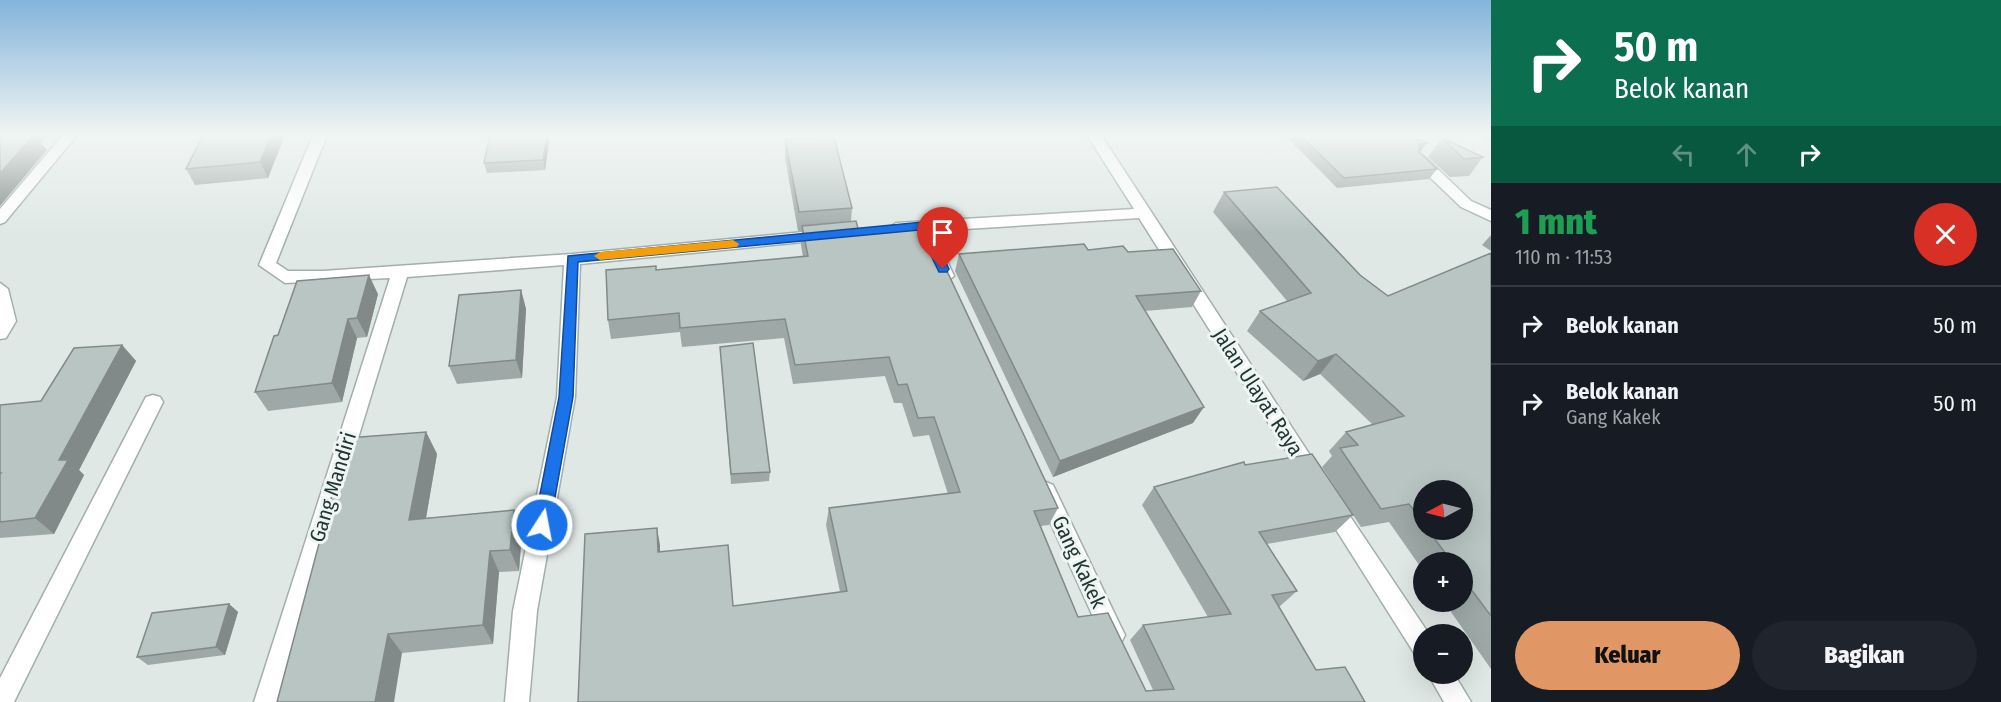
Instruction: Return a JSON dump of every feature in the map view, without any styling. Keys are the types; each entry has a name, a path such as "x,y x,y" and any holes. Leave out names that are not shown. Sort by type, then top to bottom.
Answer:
{"street":[{"path":"0,219 43,168"},
{"path":"307,168 267,265 285,277 323,278 572,259 841,234"},
{"name":"Jalan Ulayat Raya","path":"1115,168 1413,631"},
{"path":"1428,168 1466,204 1491,216"},
{"path":"876,230 1143,213"},
{"path":"923,226 953,291"},
{"path":"517,702 525,610 566,397 572,259"},
{"name":"Gang Mandiri","path":"266,702 400,271"},
{"path":"0,289 7,321 0,333"},
{"path":"1,702 153,402"},
{"name":"Gang Kakek","path":"1039,475 1119,648"},
{"path":"1447,684 1459,702"}],"building":[{"path":"791,168 842,168 852,208 799,212"},
{"path":"1334,168 1437,169 1344,178"},
{"path":"1277,187 1360,275 1388,296 1491,253 1491,616 1473,592 1473,552 1444,552 1436,540 1473,540 1473,480 1413,480 1413,509 1409,504 1381,509 1340,448 1358,445 1346,432 1404,416 1336,354 1318,361 1260,311 1311,293 1224,192"},
{"path":"856,221 859,232 920,225 933,254 939,254 1058,508 1034,511 1078,617 1108,613 1146,691 1174,689 1143,625 1231,614 1154,487 1244,462 1245,465 1312,454 1353,515 1259,532 1297,591 1272,595 1316,670 1345,667 1365,702 578,702 585,534 657,528 658,552 728,545 733,606 847,591 829,508 960,492 934,417 918,418 907,384 898,385 889,357 795,365 785,319 680,328 679,313 608,320 606,270 656,266 656,270 808,256 802,226"},
{"path":"1084,244 1088,250 1123,246 1128,252 1173,249 1201,291 1136,296 1204,407 1060,461 959,254"},
{"path":"369,275 357,318 348,319 332,383 255,392 274,336 278,335 297,281"},
{"path":"521,290 516,360 449,366 459,295"},
{"path":"753,343 770,472 731,474 720,347"},
{"path":"122,345 59,460 68,460 35,518 0,522 0,405 41,401 74,348"},
{"path":"426,432 409,520 514,510 510,550 490,551 483,625 388,634 375,702 277,702 347,438"},
{"path":"229,604 216,647 137,657 152,613"}],"slow traffic":[{"path":"600,256 733,244"}],"route":[{"path":"542,525 566,397 572,259 923,226 943,269"}]}
